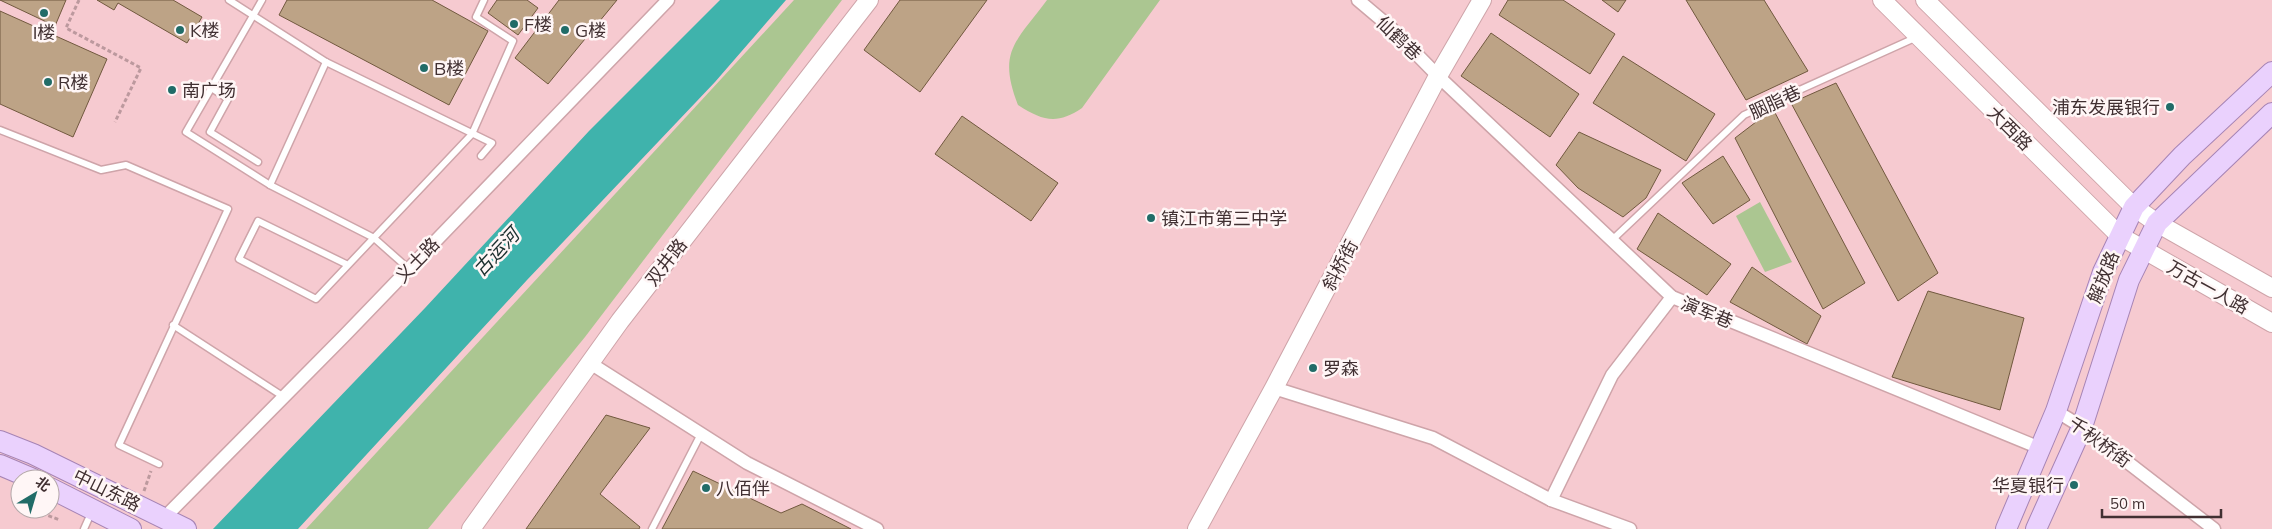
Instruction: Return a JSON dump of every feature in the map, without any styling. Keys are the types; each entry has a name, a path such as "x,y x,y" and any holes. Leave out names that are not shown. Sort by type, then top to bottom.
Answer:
{"main road":[{"name":"解放路","path":"2006,529 2056,411 2103,272 2134,207 2182,156 2272,72"},
{"name":"解放路","path":"2036,529 2082,427 2129,280 2157,223 2272,113"},
{"name":"中山东路","path":"0,441 33,454 186,529"},
{"name":"中山东路","path":"60,493 132,529"}],"street":[{"name":"义土路","path":"164,518 409,269 668,0"},
{"name":"双井路","path":"470,529 620,321 869,0"},
{"name":"仙鹤巷","path":"1358,0 1390,27 1438,76"},
{"name":"斜桥街","path":"1197,529 1274,388 1438,76 1482,0"},
{"name":"大西路","path":"1882,0 2120,236 2144,250"},
{"name":"大西路","path":"1925,0 2134,207 2157,223"},
{"name":"演军巷","path":"1438,76 1496,129 1610,242 1672,298 2040,448"},
{"name":"万古一人路","path":"2157,223 2272,288"},
{"name":"万古一人路","path":"2144,250 2272,323"},
{"path":"1551,500 1612,375 1672,298"},
{"path":"590,363 747,463 877,529"},
{"path":"1274,388 1433,438 1551,500 1630,529"},
{"name":"千秋桥街","path":"2056,411 2082,427 2214,529"}],"lane":[{"path":"229,0 326,62 492,143 481,156"},
{"path":"262,0 186,132 270,185 374,238 409,269"},
{"path":"348,265 258,220 239,259 316,299 374,238 472,134 513,41 476,17 484,0"},
{"name":"胭脂巷","path":"1610,242 1744,115 1919,36"},
{"path":"270,185 326,62"},
{"path":"210,88 228,99 210,132 258,162"},
{"path":"0,130 101,170 126,165 228,209 173,324 119,445 159,464"},
{"path":"173,324 284,397"},
{"path":"652,529 700,434"},
{"path":"84,529 92,510"}],"path":[{"path":"79,0 66,28 141,68 115,122"}],"green space":[{"path":"794,0 842,0 585,337 428,529 306,529"},
{"path":"1047,0 1160,0 1082,108 1057,119 1035,115 1018,105 1009,72 1013,48 1026,27"},
{"path":"1760,202 1792,262 1765,272 1736,216"}],"water":[{"name":"古运河","path":"720,0 786,0 715,82 527,280 298,529 213,529 425,308 589,131"}],"building":[{"name":"I楼","path":"0,0 66,0 55,26"},
{"name":"K楼","path":"97,0 173,0 202,17 187,43 118,3 114,10"},
{"name":"B楼","path":"287,0 432,0 488,31 449,105 279,15"},
{"name":"F楼","path":"497,0 527,0 538,8 518,35 488,13"},
{"name":"G楼","path":"559,0 617,0 548,84 515,58"},
{"path":"900,0 987,0 920,92 864,50"},
{"path":"1508,0 1563,0 1615,34 1590,74 1499,15"},
{"path":"1602,0 1626,0 1618,12"},
{"path":"1686,0 1764,0 1808,71 1746,100"},
{"name":"R楼","path":"0,11 107,59 73,137 0,104"},
{"path":"1491,33 1579,94 1550,137 1461,76"},
{"path":"1623,56 1715,114 1686,161 1593,103"},
{"path":"1836,83 1938,273 1898,301 1791,103"},
{"path":"1773,109 1865,283 1823,309 1735,138"},
{"path":"962,116 1058,183 1031,221 935,154"},
{"path":"1579,132 1661,170 1646,198 1623,217 1578,188 1556,165"},
{"path":"1723,156 1750,200 1713,224 1682,183"},
{"path":"1658,213 1731,264 1707,295 1637,249"},
{"path":"1752,267 1821,316 1807,344 1730,302"},
{"path":"1928,291 2024,318 2000,410 1892,377"},
{"path":"606,415 650,428 600,494 640,527 639,529 526,529"},
{"name":"八佰伴","path":"693,471 781,513 802,504 851,529 662,529"}],"place":[{"name":"I楼","path":"44,13"},
{"name":"F楼","path":"514,24"},
{"name":"K楼","path":"180,30"},
{"name":"G楼","path":"565,30"},
{"name":"B楼","path":"424,68"},
{"name":"R楼","path":"48,82"},
{"name":"南广场","path":"172,90"},
{"name":"浦东发展银行","path":"2170,107"},
{"name":"镇江市第三中学","path":"1151,218"},
{"name":"罗森","path":"1313,368"},
{"name":"华夏银行","path":"2074,485"},
{"name":"八佰伴","path":"706,488"}]}
